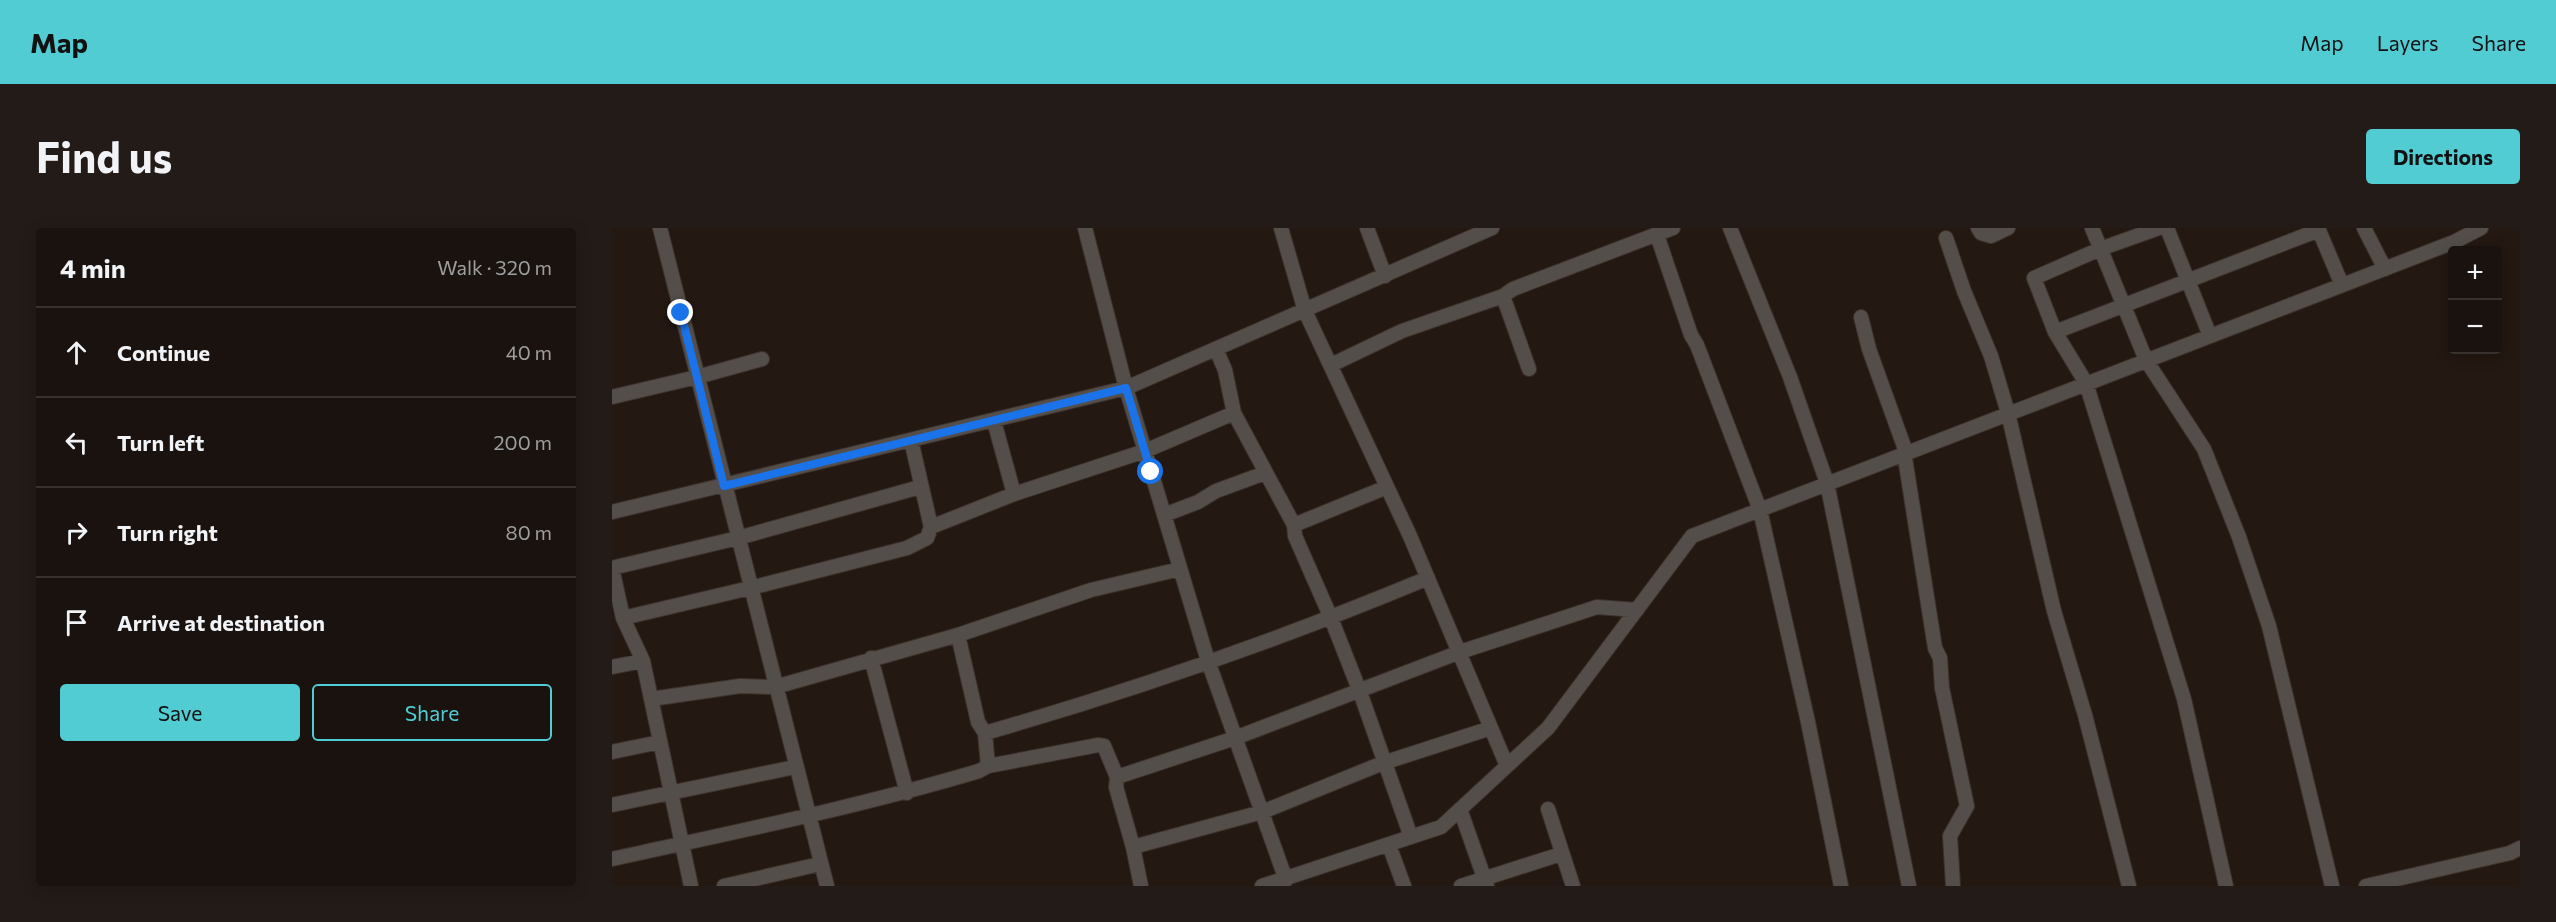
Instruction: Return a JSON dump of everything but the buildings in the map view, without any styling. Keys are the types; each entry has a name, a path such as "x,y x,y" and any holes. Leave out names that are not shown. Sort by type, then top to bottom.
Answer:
{"street":[{"path":"660,228 827,886"},
{"path":"1085,228 1126,388 1208,661 1286,880"},
{"path":"1281,228 1305,311 1388,487 1507,766"},
{"path":"1367,228 1384,276"},
{"path":"612,512 1126,388 1384,276 1465,233 1492,228"},
{"path":"1330,365 1402,332 1503,296 1513,289 1673,228"},
{"path":"1730,228 1790,377 1827,483 1909,886"},
{"path":"1978,228 1981,233 1991,236 2008,228"},
{"path":"2092,228 2146,360 2204,448 2239,537 2269,626 2332,886"},
{"path":"2159,228 2100,249 2034,278 2055,332 2086,383 2184,699 2226,886"},
{"path":"2167,228 2210,336"},
{"path":"2364,228 2385,269"},
{"path":"1262,886 1286,880 1305,880 1389,845 1441,827 1548,728 1692,536 2385,269 2454,242 2481,228"},
{"path":"2055,332 2319,229 2342,285"},
{"path":"1657,235 1690,335 1697,345 1760,510 1808,722 1841,886"},
{"path":"1946,238 1964,291 1991,356 2008,413 2054,611 2085,715 2128,886"},
{"path":"1503,296 1529,369"},
{"path":"1861,317 1869,349 1906,452 1905,458 1935,648 1940,658 1942,687 1967,806 1950,836 1953,886"},
{"path":"1216,349 1225,370 1234,413 1264,473 1294,525 1295,536 1360,692 1383,763 1411,837"},
{"path":"612,397 762,359"},
{"path":"931,527 1014,494 1145,452 1234,413"},
{"path":"994,421 1014,494"},
{"path":"623,618 907,548 927,538 931,527 910,440"},
{"path":"1164,515 1198,502 1216,491 1264,473"},
{"path":"691,886 643,661 623,618 612,568 738,538 920,487"},
{"path":"1294,525 1388,487"},
{"path":"651,699 740,686 775,687 958,634 1091,590 1180,569"},
{"path":"985,734 1066,710 1331,618 1428,578"},
{"path":"1117,777 1235,738 1460,654 1597,607 1637,610"},
{"path":"958,634 978,722 985,734 988,766"},
{"path":"871,658 907,793"},
{"path":"612,667 643,661"},
{"path":"1133,847 1262,812 1383,763 1491,728"},
{"path":"612,752 660,742"},
{"path":"612,859 808,817 907,793 979,771 988,766 1098,745 1104,746 1117,777 1116,787 1141,886"},
{"path":"612,805 795,767"},
{"path":"1460,809 1486,882"},
{"path":"1548,809 1573,886"},
{"path":"1389,845 1404,886"},
{"path":"2366,886 2510,853 2520,848"},
{"path":"1461,886 1486,882 1561,854"},
{"path":"724,886 820,864"}],"route":[{"path":"681,313 724,486 1126,388 1151,472"}]}
